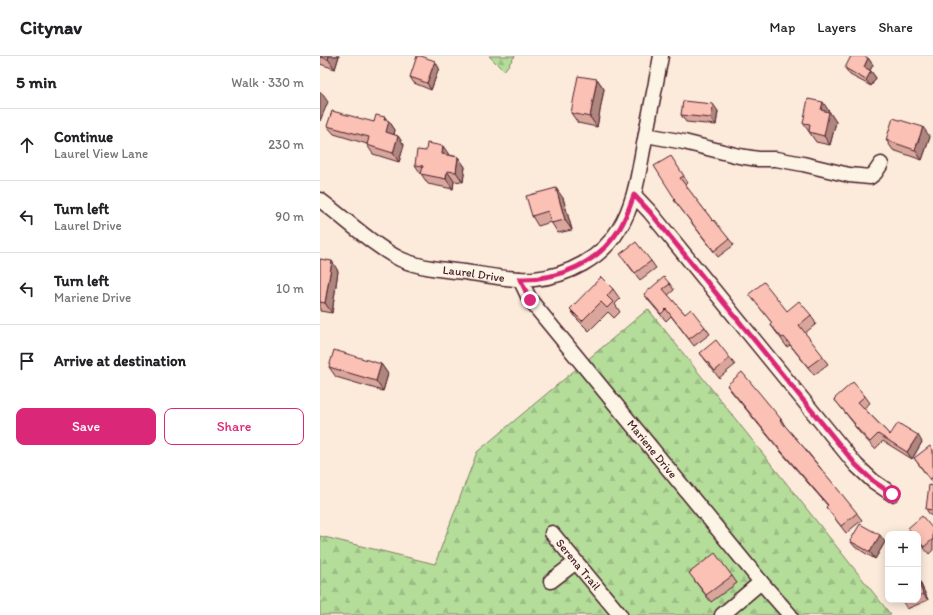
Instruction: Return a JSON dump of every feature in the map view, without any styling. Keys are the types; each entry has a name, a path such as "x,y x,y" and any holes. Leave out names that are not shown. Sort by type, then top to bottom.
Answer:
{"street":[{"name":"Laurel Drive","path":"320,200 377,245 404,260 418,265 520,279 534,279 554,276 581,265 602,251 611,241 619,229 634,195 661,56"},
{"path":"646,135 684,142 739,156 758,159 776,159 870,177 875,173 880,164"},
{"path":"634,195 650,212 856,465 873,481 892,494"},
{"name":"Mariene Drive","path":"520,279 530,300 761,582 790,615"},
{"name":"Serena Trail","path":"552,533 620,615"},
{"path":"551,581 576,562"},
{"path":"722,615 761,582"}],"green space":[{"path":"489,56 515,56 504,71"},
{"path":"648,309 891,615 320,615 320,536 435,564 477,452"}],"building":[{"path":"320,56 329,56 328,59"},
{"path":"417,56 435,61 427,83 410,77"},
{"path":"851,56 864,56 868,58 864,67 871,71 866,80 845,68"},
{"path":"578,76 597,79 590,117 571,113"},
{"path":"808,99 823,102 821,110 829,112 824,136 809,132 810,124 803,123"},
{"path":"683,101 713,104 711,118 681,115"},
{"path":"332,111 374,122 376,115 385,117 384,120 389,121 386,132 398,136 393,153 367,145 369,137 327,126"},
{"path":"893,118 923,127 915,150 886,140"},
{"path":"427,143 443,146 442,154 458,157 456,172 447,171 446,179 421,174 423,166 415,165 417,150 426,151"},
{"path":"671,156 684,176 680,178 713,221 714,220 729,239 714,251 674,200 675,199 654,166"},
{"path":"556,188 565,220 551,223 548,211 532,216 526,196"},
{"path":"636,242 651,261 635,273 620,254"},
{"path":"320,259 332,261 325,303 320,302"},
{"path":"601,277 613,289 607,296 613,302 607,308 601,302 582,321 570,309"},
{"path":"664,277 670,284 663,289 685,314 691,309 705,327 689,339 666,309 661,314 644,294"},
{"path":"764,282 787,311 799,301 811,315 799,325 823,356 808,367 784,337 782,338 770,324 772,323 749,294"},
{"path":"716,340 730,358 715,371 700,353"},
{"path":"334,350 381,364 376,381 329,367"},
{"path":"742,372 857,513 841,526 826,507 828,505 727,385"},
{"path":"853,382 865,396 858,402 890,435 898,423 918,435 907,452 878,434 870,442 854,425 855,424 834,399"},
{"path":"930,446 933,450 933,477 930,479 914,458"},
{"path":"929,485 933,486 933,510 926,509"},
{"path":"922,516 933,529 933,539 924,547 921,544 921,531 910,531 908,528"},
{"path":"860,524 880,535 870,552 850,541"},
{"path":"715,553 732,576 706,595 689,573"}],"route":[{"path":"530,300 520,279 534,279 563,273 581,265 602,251 611,241 622,224 634,195 650,212 856,465 873,481 892,494"}]}
